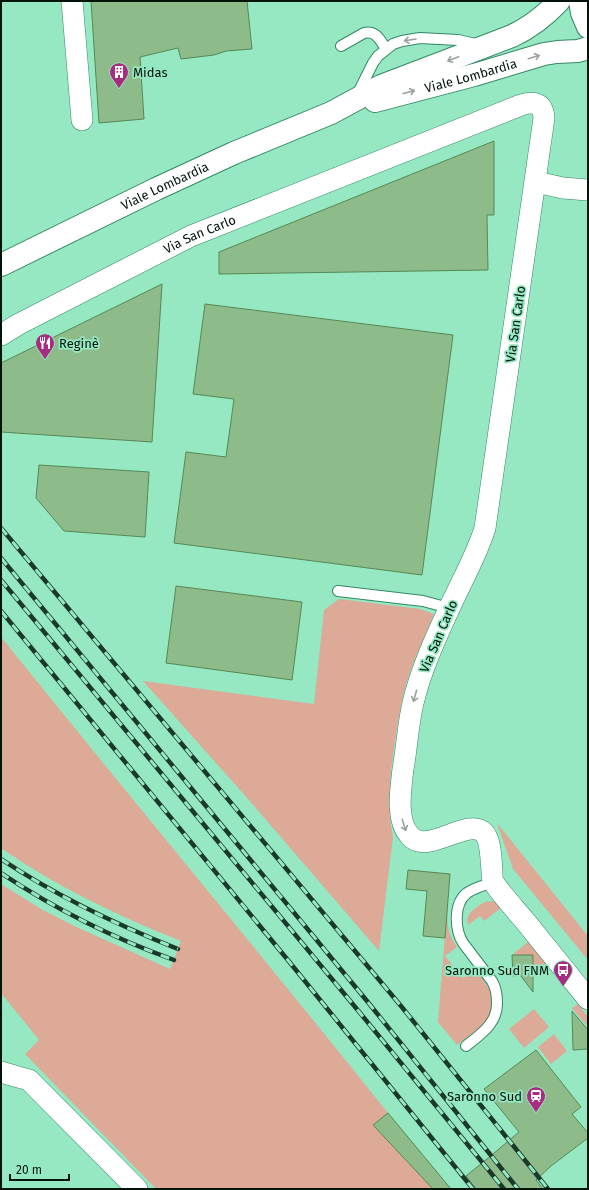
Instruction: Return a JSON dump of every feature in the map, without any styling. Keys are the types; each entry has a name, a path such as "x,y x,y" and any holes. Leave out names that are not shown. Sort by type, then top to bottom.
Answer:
{"main road":[{"name":"Viale Lombardia","path":"331,113 354,99 381,86 490,45 527,29 544,16 559,1"},
{"path":"580,1 582,13 588,27"},
{"name":"Viale Lombardia","path":"1,265 170,182 234,153 331,113 474,75 544,54 578,51 588,48"}],"street":[{"path":"72,1 82,120"},
{"name":"Via San Carlo","path":"1,335 19,324 191,236 527,103 538,104 541,106 544,114 536,182 485,528 473,561 449,608 427,662 414,702 400,799 401,813 406,832 416,841 428,842 474,829 481,830 485,833 493,882"},
{"path":"536,182 563,188 588,190"},
{"path":"493,882 588,999"},
{"path":"1,1072 28,1080 137,1189"}],"lane":[{"path":"341,46 368,32 376,35 386,49"},
{"path":"354,99 373,63 378,56 393,44 420,38 458,40 477,45 490,45"},
{"path":"338,591 423,601 449,608"},
{"path":"466,1046 484,1032 492,1022 496,1012 497,1000 495,987 459,937 457,923 458,908 468,893 493,882"}],"shaded area":[{"path":"339,599 420,609 434,614 407,681 397,729 390,783 390,810 393,837 379,951 248,799 143,681 314,704 324,610"},
{"path":"1,637 292,993 388,1113 374,1125 433,1189 156,1189 25,1054 39,1040 1,993 1,884 41,909 74,926 170,969 181,941 88,900 22,862 1,848"},
{"path":"497,823 588,936 588,960 513,869"},
{"path":"488,901 497,902 501,908 484,921 480,916 468,925 468,917 473,910"},
{"path":"447,910 451,937 457,947 445,956 463,978 475,969 489,988 493,1002 490,1016 485,1023 457,1045 438,1022"},
{"path":"528,942 546,964 533,975 532,955 512,955"},
{"path":"578,1004 588,1017 588,1027 572,1008"},
{"path":"534,1009 549,1027 524,1048 509,1029"},
{"path":"554,1034 567,1051 551,1064 538,1047"}],"building":[{"name":"Midas","path":"91,1 247,1 252,49 226,51 214,55 181,59 178,48 140,57 144,119 99,123"},
{"path":"494,141 494,215 487,215 488,270 219,274 219,252"},
{"path":"162,284 152,442 1,432 1,363"},
{"path":"205,304 453,335 422,575 174,543 186,452 226,457 234,399 193,394"},
{"path":"39,465 149,472 145,537 64,531 36,498"},
{"path":"176,586 302,602 292,680 166,663"},
{"path":"408,870 450,874 445,938 423,936 427,891 406,889"},
{"path":"512,955 533,955 533,992 520,975 513,976"},
{"path":"572,1011 588,1030 588,1049 573,1050"},
{"path":"536,1050 581,1107 572,1114 588,1133 588,1138 551,1166 536,1180 543,1189 476,1189 466,1176 519,1132 484,1089"},
{"path":"388,1113 451,1189 433,1189 373,1125"}],"railway":[{"path":"1,528 401,1006 548,1189"},
{"path":"1,558 367,1001 518,1189"},
{"path":"1,580 504,1189"},
{"path":"1,611 287,959 473,1189"},
{"path":"1,859 65,898 109,920 178,949"},
{"path":"1,873 63,911 129,942 174,960"}],"place":[{"name":"Midas","path":"119,89"},
{"name":"Reginè","path":"45,360"},
{"name":"Saronno Sud FNM","path":"563,987"},
{"name":"Saronno Sud","path":"536,1113"}]}
